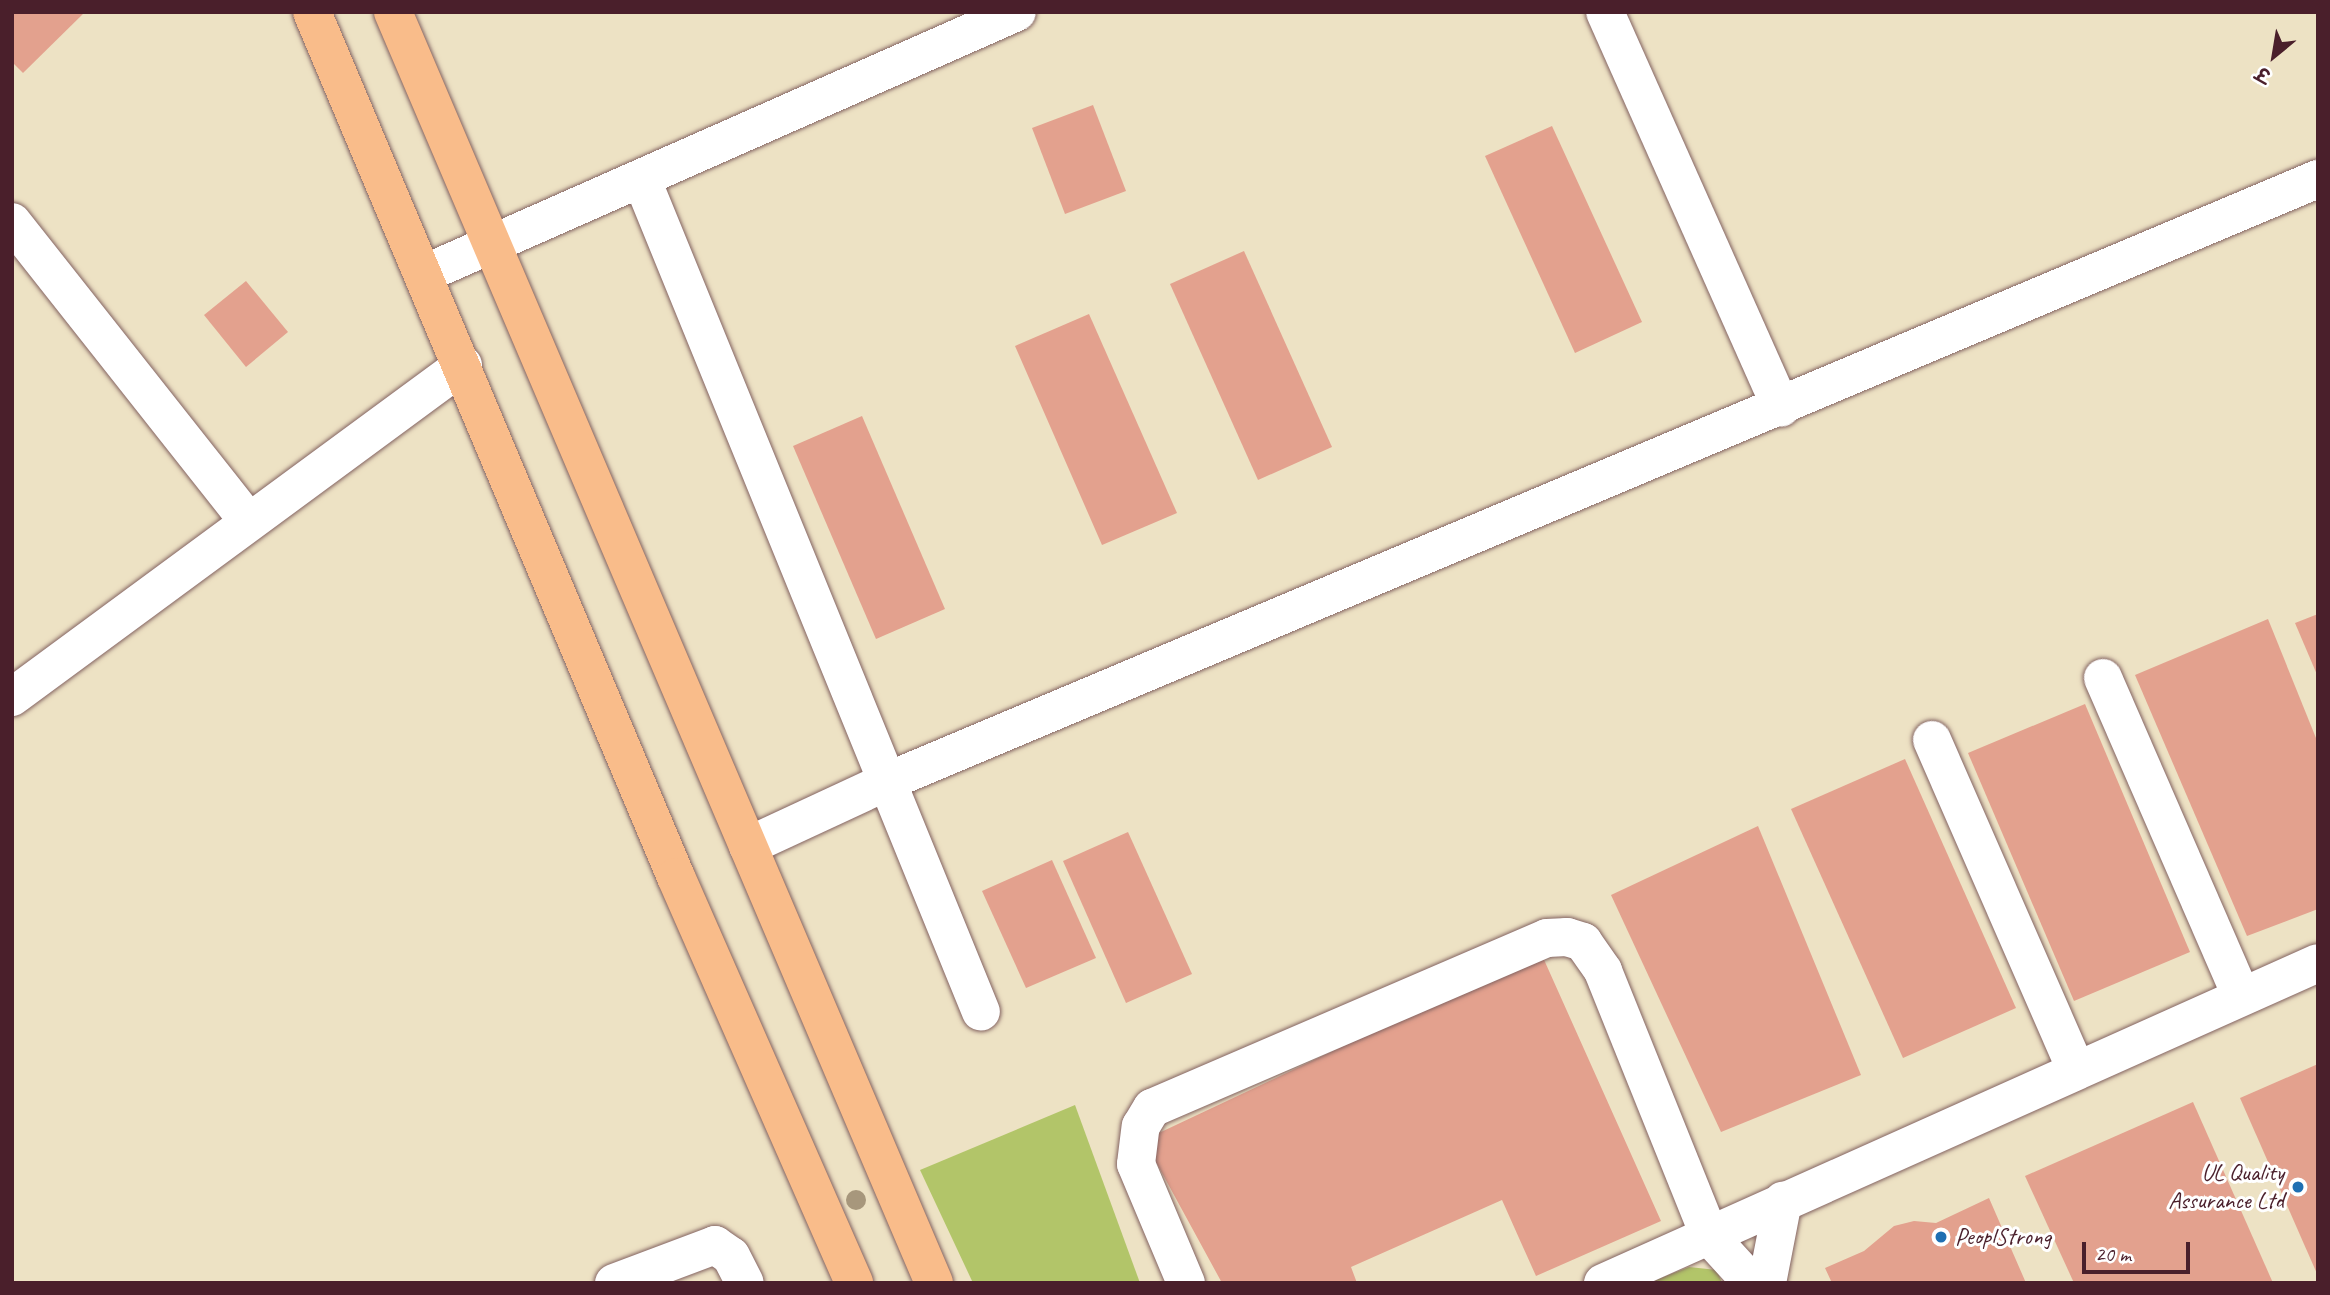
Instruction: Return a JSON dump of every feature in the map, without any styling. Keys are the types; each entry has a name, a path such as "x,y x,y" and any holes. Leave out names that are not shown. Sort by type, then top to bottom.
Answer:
{"main road":[{"path":"312,12 463,365 676,877 854,1283"},
{"path":"393,12 934,1283"}],"street":[{"path":"424,274 493,246 1017,12"},
{"path":"1605,12 1781,408"},
{"path":"748,846 886,782 1781,408 2318,179"},
{"path":"642,180 981,1012"},
{"path":"12,222 249,522"},
{"path":"12,697 463,365"},
{"path":"2103,678 2241,995"},
{"path":"1932,740 2075,1068"},
{"path":"1186,1283 1136,1164 1141,1126 1152,1108 1546,938 1583,942 1594,956 1710,1237 1752,1283"},
{"path":"1602,1283 1710,1237 1783,1200 2075,1068 2318,963"},
{"path":"1767,1283 1783,1200"},
{"path":"614,1283 715,1245 731,1256 745,1283"}],"green space":[{"path":"1075,1105 1140,1283 973,1283 920,1170"},
{"path":"1689,1267 1717,1270 1722,1283 1648,1283"}],"building":[{"path":"12,12 85,12 23,73 12,62"},
{"path":"1093,105 1126,191 1065,214 1032,128"},
{"path":"1552,126 1642,322 1575,353 1485,156"},
{"path":"1244,251 1332,447 1258,480 1170,284"},
{"path":"246,281 288,332 246,367 204,315"},
{"path":"1089,314 1177,513 1102,545 1015,346"},
{"path":"862,416 945,609 876,639 793,446"},
{"path":"2318,614 2318,677 2295,623"},
{"path":"2268,619 2318,743 2318,909 2247,936 2135,675"},
{"path":"2085,704 2190,952 2074,1001 1968,753"},
{"path":"1905,759 2016,1008 1903,1058 1791,809"},
{"path":"1758,826 1861,1075 1721,1132 1611,895"},
{"path":"1128,832 1192,974 1126,1003 1063,861"},
{"path":"1052,860 1096,958 1026,988 982,891"},
{"path":"1541,953 1661,1221 1536,1276 1502,1200 1351,1267 1357,1283 1222,1283 1144,1140"},
{"name":"UL Quality Assurance Ltd","path":"2318,1064 2318,1276 2240,1098"},
{"path":"2193,1102 2273,1283 2074,1283 2025,1176"},
{"name":"PeoplStrong","path":"1989,1198 2026,1283 1832,1283 1825,1268 1864,1251 1894,1226 1914,1221 1936,1223"}],"place":[{"name":"UL Quality Assurance Ltd","path":"2298,1187"},
{"name":"PeoplStrong","path":"1941,1237"}]}
